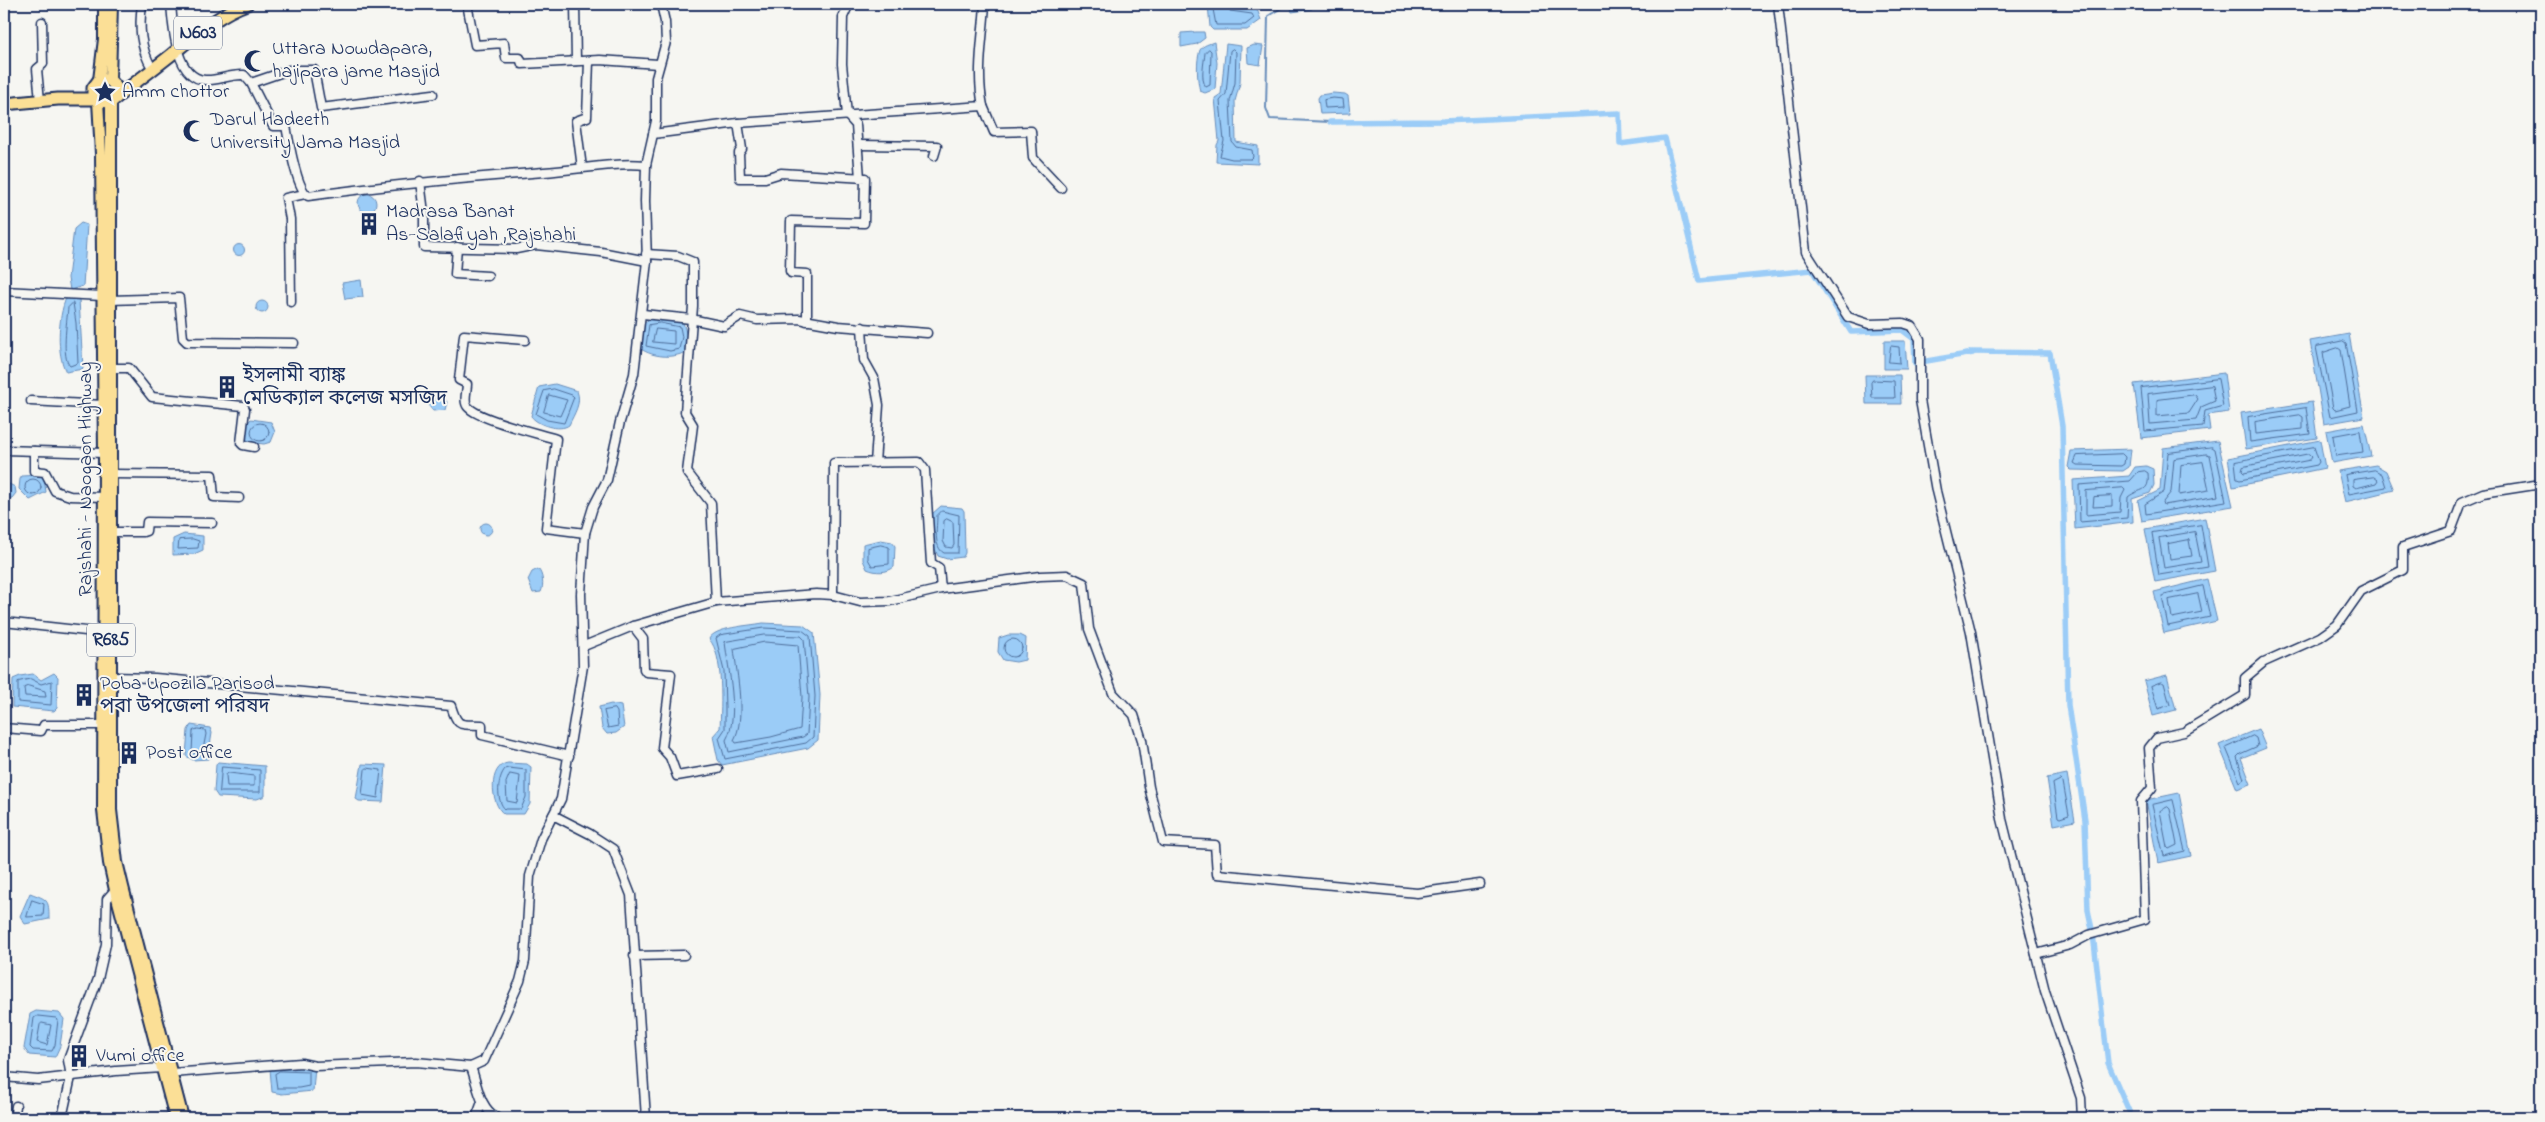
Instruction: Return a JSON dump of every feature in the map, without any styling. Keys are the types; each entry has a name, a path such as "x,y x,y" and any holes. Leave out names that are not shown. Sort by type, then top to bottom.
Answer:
{"highway":[{"name":"N603","path":"58,99 107,87 153,68 233,9 247,4"},
{"name":"N603","path":"4,104 58,99 97,100 107,87"},
{"path":"97,100 92,93 107,87"}],"main road":[{"path":"104,4 107,87"},
{"path":"107,87 112,4"},
{"name":"Rajshahi - Naogaon Highway","path":"107,87 106,298 112,474 112,677 107,725 103,810 109,863 115,890 172,1073 183,1118"},
{"name":"Rajshahi - Naogaon Highway","path":"97,100 101,154 106,298"},
{"name":"Rajshahi - Naogaon Highway","path":"107,368 103,404 104,633 112,810 117,862 152,1012 162,1068 175,1118"}],"street":[{"path":"142,4 141,42 145,56 153,68"},
{"path":"171,4 176,50 192,75 204,80 234,74 244,75 251,83 273,126 286,126 295,165 305,194"},
{"path":"467,4 475,45 504,43 506,58 520,58 522,64 576,61 658,64"},
{"path":"575,4 576,61"},
{"path":"172,1073 301,1063 316,1066 416,1062 471,1067 484,1061 520,981 524,961 530,876 541,839 561,799 583,666 584,646 581,594 585,533 593,507 607,480 620,422 634,374 647,258 646,164 656,121 658,64 666,42 662,4"},
{"path":"849,4 842,16 842,64 847,115 856,125 860,178"},
{"path":"985,4 978,81 983,106 994,132 1031,131 1033,158 1061,188"},
{"path":"1778,4 1806,252 1848,317 1869,324 1903,323 1912,326 1920,338 1920,400 1936,491 1971,632 2002,819 2045,991 2081,1098 2082,1118"},
{"path":"40,101 36,69 43,64 42,22"},
{"path":"582,168 576,121 587,117 589,61"},
{"path":"251,83 289,70 314,70 321,108 434,94"},
{"path":"653,134 738,123 983,106"},
{"path":"738,123 742,149 739,153 740,178 764,178 781,173 865,178 864,223 791,221 790,273 807,274 807,321"},
{"path":"858,144 937,146 934,156"},
{"path":"291,302 291,237 286,198 305,194 420,181 627,163 646,164"},
{"path":"420,181 424,213 424,247 516,249 536,245 647,258 678,256 693,262 693,306 685,412 693,425 687,472 711,503 716,602"},
{"path":"457,247 455,274 488,276"},
{"path":"4,291 106,298 180,298 183,338 188,342 294,342"},
{"path":"642,314 691,319 724,326 740,316 756,320 807,321 927,333"},
{"path":"862,327 864,360 874,378 879,405 875,463"},
{"path":"525,340 464,335 459,380 467,384 466,403 468,408 484,415 556,439 546,528 585,533"},
{"path":"107,368 129,368 152,397 243,406 245,409 241,443 243,446 254,447"},
{"path":"31,401 103,404"},
{"path":"4,450 104,453"},
{"path":"34,451 34,471 45,472 54,491 70,496 104,497"},
{"path":"833,595 834,463 919,462 926,470 931,563 939,568 941,589"},
{"path":"112,474 212,475 214,497 239,498"},
{"path":"2036,954 2070,945 2088,935 2145,919 2141,801 2152,788 2149,748 2157,738 2184,732 2245,695 2245,678 2264,662 2320,637 2337,625 2361,591 2403,570 2403,547 2451,531 2462,502 2483,493 2541,484"},
{"path":"112,532 143,532 146,531 146,522 212,523"},
{"path":"584,646 633,626 716,602 754,598 833,595 860,602 890,601 941,589 1040,576 1067,575 1084,583 1088,630 1113,693 1134,715 1142,740 1149,787 1163,842 1215,845 1217,874 1417,893 1480,884"},
{"path":"4,622 104,633"},
{"path":"633,626 643,639 644,669 646,672 671,674 662,748 670,756 677,776 718,769"},
{"path":"112,677 155,678 451,706 454,719 460,724 482,725 482,735 569,756"},
{"path":"4,728 41,731 44,725 107,725"},
{"path":"553,815 590,834 613,849 632,896 634,956 646,1118"},
{"path":"62,1118 71,1077 68,1060 98,979 106,944 108,899 115,890"},
{"path":"634,956 684,955"},
{"path":"471,1067 482,1102 490,1113 497,1118"},
{"path":"4,1077 38,1080 116,1070 162,1068"},
{"path":"476,1118 482,1102"},
{"path":"14,1118 16,1106"}],"water":[{"path":"1208,4 1232,4 1232,7 1257,9 1261,20 1247,30 1213,30 1210,27"},
{"path":"1290,4 1312,4 1312,9 1292,12"},
{"path":"1204,32 1205,38 1197,44 1181,47 1181,33"},
{"path":"1214,42 1217,63 1215,89 1205,93 1200,91 1199,87 1198,59 1200,50"},
{"path":"1226,44 1241,46 1240,83 1235,101 1236,142 1258,146 1258,164 1216,162 1219,141 1215,98 1221,94"},
{"path":"1254,45 1263,46 1260,65 1248,63 1247,48"},
{"path":"1333,93 1348,96 1350,113 1320,114 1318,98 1320,95"},
{"path":"363,194 371,194 376,199 374,210 363,212 358,207 358,199"},
{"path":"81,223 87,225 83,286 70,290 68,278 74,229"},
{"path":"237,245 241,245 244,250 243,254 237,255 234,252 234,248"},
{"path":"361,280 363,297 345,299 342,283"},
{"path":"66,298 79,299 83,369 66,372 59,346 59,335 61,315"},
{"path":"264,301 267,302 267,312 260,313 257,312 256,305 257,302"},
{"path":"651,318 683,322 687,336 685,352 675,356 663,356 651,354 641,349 644,323"},
{"path":"2349,334 2364,417 2324,424 2310,341"},
{"path":"1884,341 1905,341 1907,369 1884,369"},
{"path":"2224,373 2229,412 2208,415 2210,430 2141,438 2134,384"},
{"path":"1865,375 1900,375 1901,404 1866,404"},
{"path":"555,384 577,391 579,400 569,425 560,428 543,425 531,416 539,387"},
{"path":"443,397 447,402 445,410 433,411 428,405 428,401 433,398"},
{"path":"2312,402 2317,438 2246,449 2241,413"},
{"path":"251,419 271,422 275,432 271,442 264,444 247,442 246,425"},
{"path":"2364,424 2371,456 2332,463 2326,431"},
{"path":"2320,440 2325,468 2233,487 2228,458"},
{"path":"2218,441 2233,506 2142,521 2138,501 2160,490 2163,448"},
{"path":"2131,449 2129,467 2123,471 2071,470 2068,467 2071,451"},
{"path":"2376,465 2386,471 2394,490 2345,502 2338,471"},
{"path":"2146,466 2153,469 2154,485 2150,493 2132,499 2133,522 2075,529 2073,480 2129,476 2135,467"},
{"path":"39,475 44,478 46,492 30,500 19,489 20,479 22,476"},
{"path":"5,482 15,487 16,493 12,498 4,499"},
{"path":"941,506 962,508 964,511 965,553 963,557 947,559 938,556 932,542 932,514"},
{"path":"2205,518 2215,571 2155,582 2145,529"},
{"path":"486,523 492,529 486,535 480,529"},
{"path":"184,534 203,536 203,550 194,554 173,555 173,539"},
{"path":"881,540 892,542 895,546 894,567 881,572 867,569 863,560 863,544"},
{"path":"538,569 542,577 542,589 541,592 533,593 528,580 532,572"},
{"path":"2207,579 2217,621 2164,633 2154,592"},
{"path":"763,623 803,625 814,633 820,695 818,740 808,748 722,765 718,760 713,736 720,728 721,695 719,669 714,647 709,639 712,635 725,629"},
{"path":"1008,635 1020,635 1026,638 1025,660 1016,662 1003,660 998,652 999,638"},
{"path":"54,673 58,677 57,708 54,711 12,707 13,679 33,674 41,680"},
{"path":"2167,675 2176,710 2153,716 2144,681"},
{"path":"611,704 621,706 624,727 616,733 607,734 602,728 599,707"},
{"path":"191,725 210,728 212,733 208,759 193,760 186,756 188,730"},
{"path":"2258,729 2266,748 2241,758 2251,784 2237,789 2219,745"},
{"path":"218,762 265,766 265,796 257,799 218,797 214,791 216,765"},
{"path":"508,763 527,764 531,767 530,804 524,814 504,814 496,802 493,786 494,777 502,765"},
{"path":"362,764 386,765 383,802 359,801 356,799"},
{"path":"2067,774 2075,821 2054,825 2047,778"},
{"path":"2179,793 2191,856 2158,863 2146,800"},
{"path":"30,893 46,901 49,907 49,919 25,924 20,916"},
{"path":"36,1011 59,1013 64,1019 60,1046 55,1057 29,1055 24,1048 30,1014"},
{"path":"279,1066 315,1067 313,1091 282,1094 272,1092 270,1069"}],"waterway":[{"path":"1283,4 1283,7 1268,16 1266,108 1270,119 1330,122"},
{"path":"1330,122 1443,121 1619,113 1620,144 1665,138 1699,281 1812,270 1851,332 1902,330 1914,339 1915,363 1973,353"},
{"path":"1971,352 2050,353 2062,426 2068,705 2085,820 2088,910 2093,934 2108,1063 2132,1118"}],"place":[{"name":"Uttara Nowdapara, hajipara jame Masjid","path":"255,61"},
{"name":"Amm chottor","path":"105,92"},
{"name":"Darul Hadeeth University Jama Masjid","path":"194,131"},
{"name":"Madrasa Banat As-Salafiyah ,Rajshahi","path":"369,224"},
{"name":"ইসলামী ব্যাঙ্ক মেডিক্যাল কলেজ মসজিদ","path":"227,387"},
{"name":"Poba Upozila Parisod পবা উপজেলা পরিষদ","path":"84,695"},
{"name":"Post office","path":"129,753"},
{"name":"Vumi office","path":"79,1056"}]}
